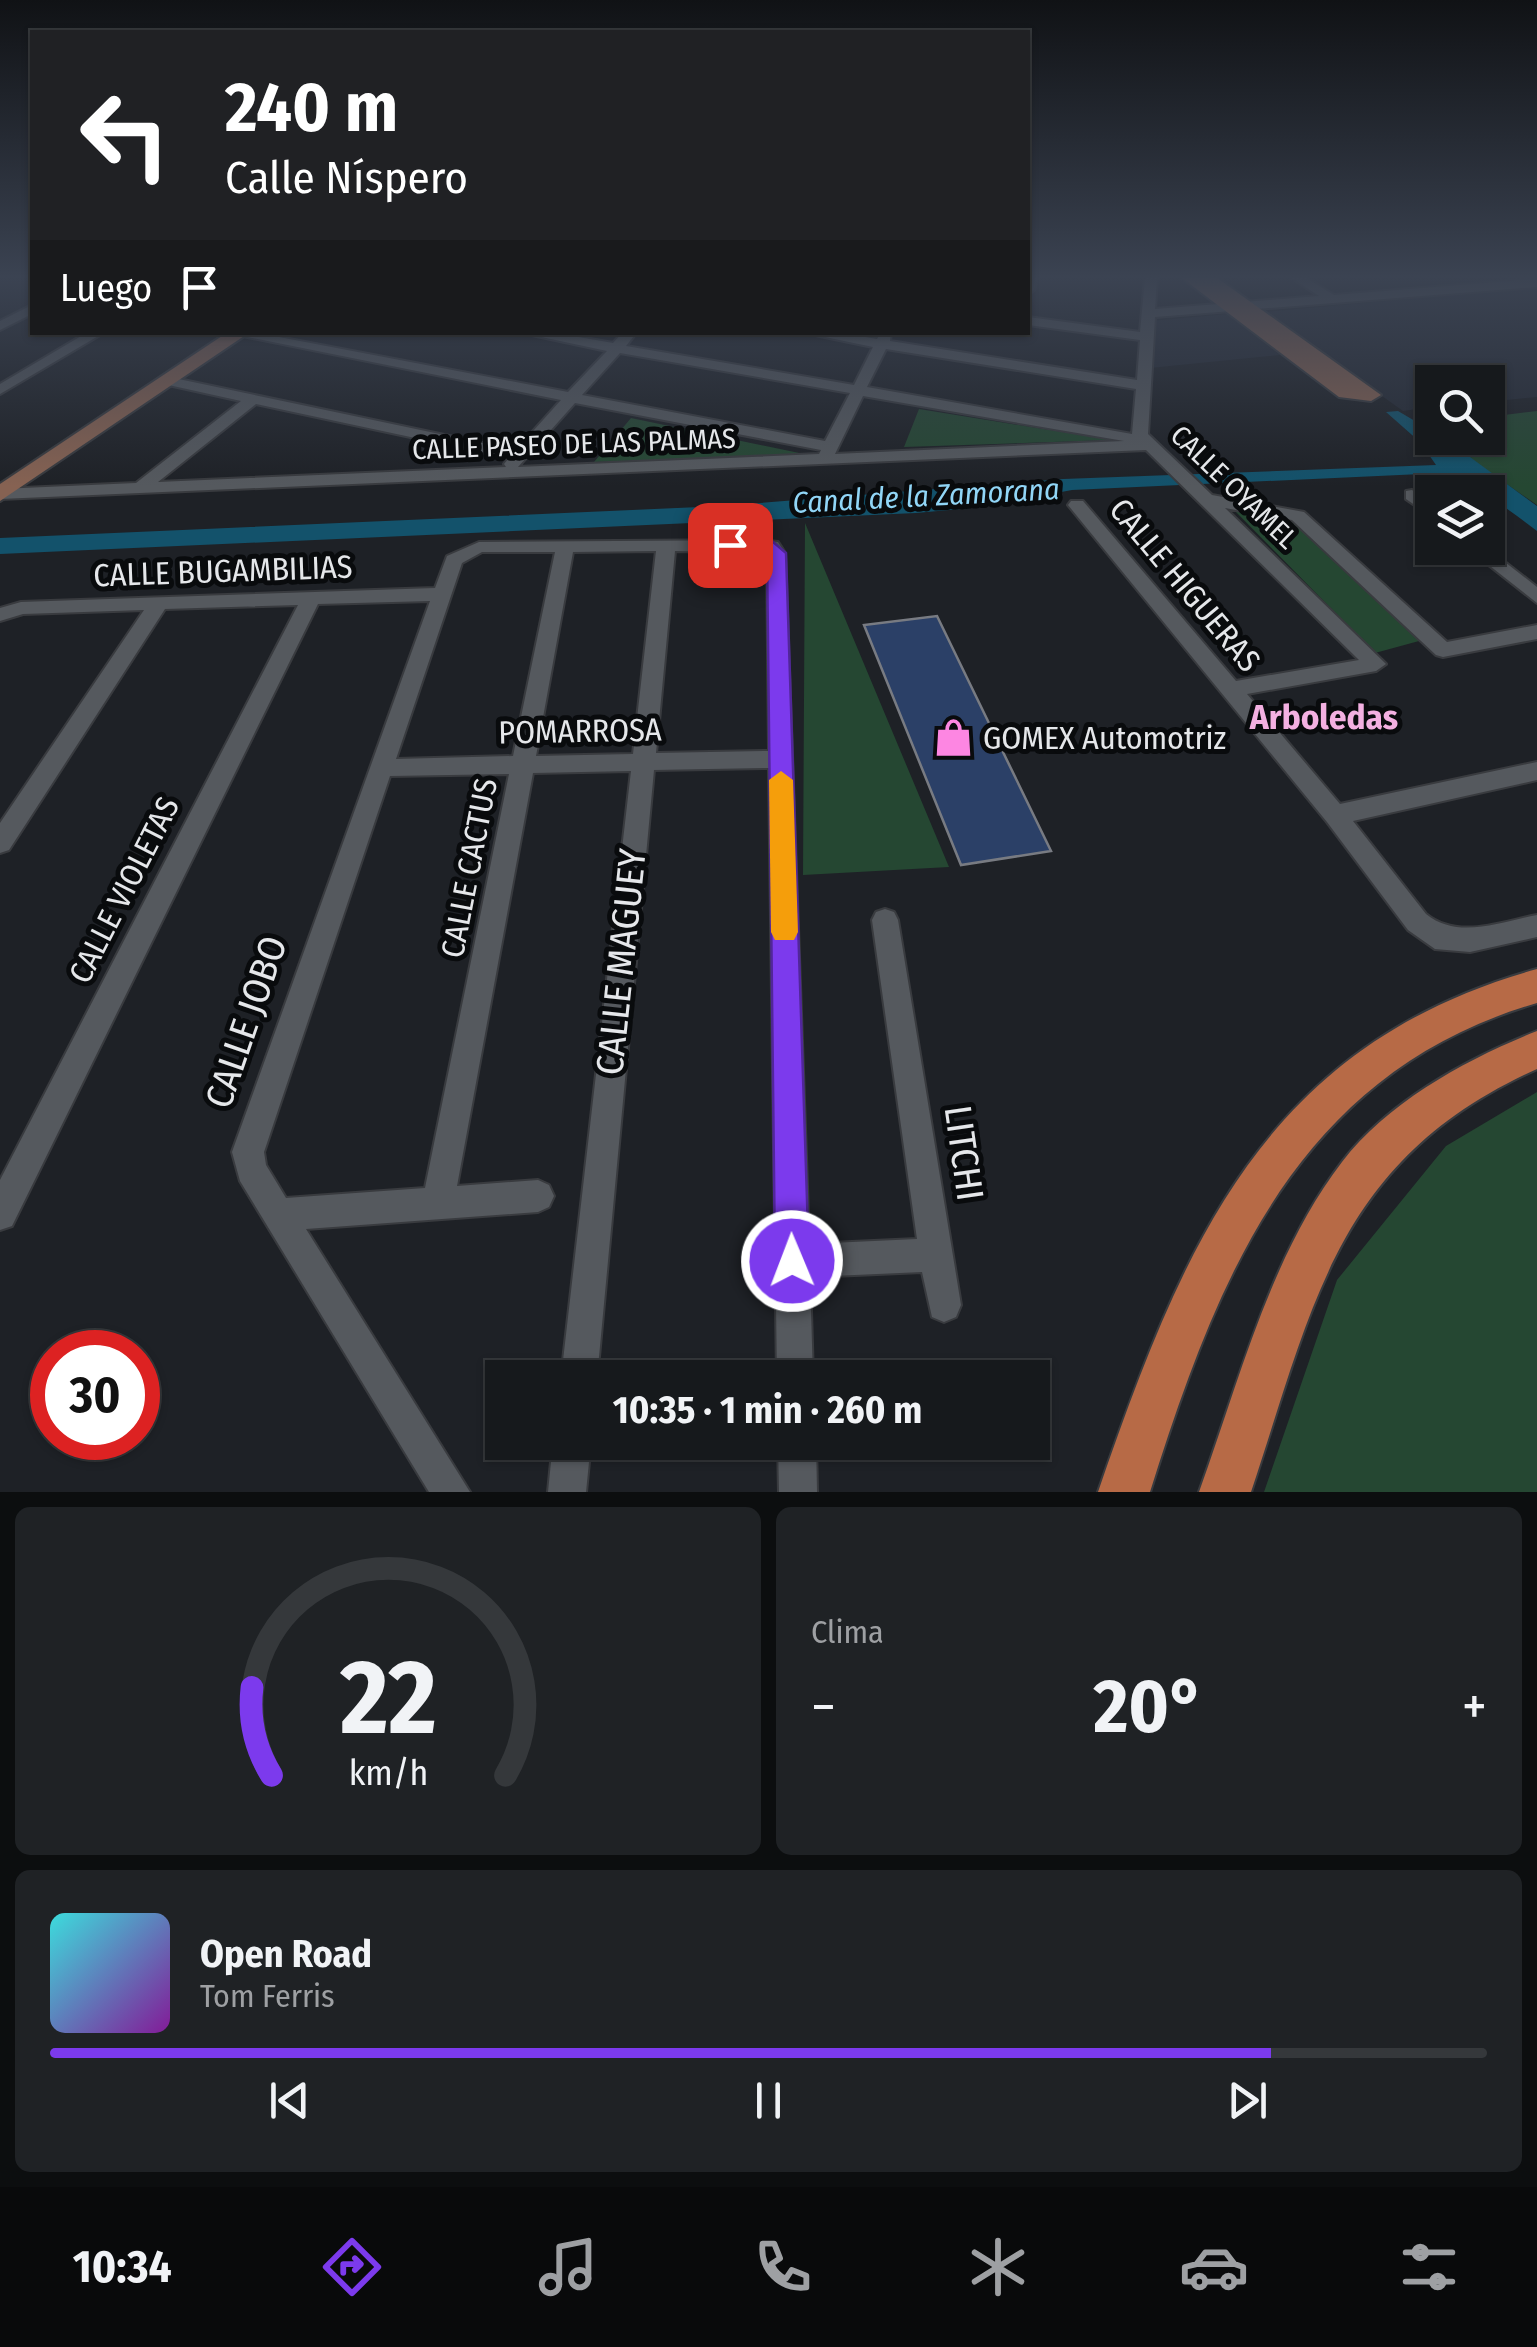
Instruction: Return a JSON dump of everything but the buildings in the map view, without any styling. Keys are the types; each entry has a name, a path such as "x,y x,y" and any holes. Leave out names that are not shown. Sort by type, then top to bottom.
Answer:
{"main road":[{"path":"0,476 208,348"},
{"path":"0,494 213,348"},
{"path":"1289,348 1346,393 1371,395 1299,348"},
{"path":"1124,1492 1160,1381 1208,1260 1242,1201 1286,1144 1316,1110 1360,1072 1452,1016 1537,986"},
{"path":"1226,1492 1292,1306 1334,1214 1358,1175 1396,1138 1462,1092 1537,1050"}],"street":[{"path":"0,390 72,348"},
{"path":"308,348 570,398 827,454 879,348"},
{"path":"504,474 617,348 1147,442"},
{"path":"938,348 1141,384"},
{"name":"CALLE OYAMEL","path":"1143,348 1138,429 1147,442 1376,664 1230,690"},
{"path":"168,382 519,456"},
{"path":"138,489 254,400"},
{"name":"CALLE PASEO DE LAS PALMAS","path":"0,494 1147,442"},
{"path":"1197,488 1303,520 1443,650 1537,632"},
{"name":"CALLE HIGUERAS","path":"1077,505 1335,815 1417,922 1436,937 1470,940 1537,926"},
{"path":"566,546 772,546 776,553 795,1360"},
{"name":"CALLE JOBO","path":"452,1492 251,1170 250,1139 454,560 465,551 566,546"},
{"name":"CALLE CACTUS","path":"438,1204 566,546"},
{"name":"CALLE MAGUEY","path":"580,1360 666,546"},
{"path":"1497,565 1537,598"},
{"name":"CALLE BUGAMBILIAS","path":"2,613 160,603 443,594"},
{"name":"CALLE VIOLETAS","path":"0,1214 13,1163 311,598"},
{"path":"0,844 160,603"},
{"name":"POMARROSA","path":"380,768 781,760"},
{"path":"1335,815 1537,771"},
{"name":"LITCHI","path":"886,920 944,1305"},
{"path":"278,1215 538,1196"},
{"path":"792,1261 936,1256"},
{"path":"567,1492 570,1460"},
{"path":"797,1460 798,1492"}],"shaded area":[{"path":"1150,348 1270,348 1280,355 1150,368"},
{"path":"1314,348 1537,348 1537,397 1505,400 1505,365 1415,365 1415,409 1403,411"}],"green space":[{"path":"919,409 1112,440 904,447"},
{"path":"1537,411 1537,505 1505,483 1505,475 1494,475 1465,455 1505,455 1505,415"},
{"path":"631,418 809,455 594,462"},
{"path":"1234,510 1296,519 1419,641 1375,653"},
{"path":"805,523 949,867 803,875"},
{"path":"1537,1092 1537,1492 1264,1492 1337,1280 1446,1146"}],"water":[{"name":"Canal de la Zamorana","path":"1398,411 1415,421 1415,438 1386,412"},
{"name":"Canal de la Zamorana","path":"1429,455 1467,455 1495,475 1421,474 1072,490 982,507 916,513 0,554 0,538 722,506 1063,479 1436,465"},
{"name":"Canal de la Zamorana","path":"1505,483 1537,506 1537,531 1505,508"}],"slow traffic":[{"path":"781,780 785,932"}],"place":[{"name":"GOMEX Automotriz","path":"953,738"}],"district":[{"name":"Arboledas","path":"1324,717"}],"route":[{"path":"730,545 772,546 776,553 792,1261"}]}
